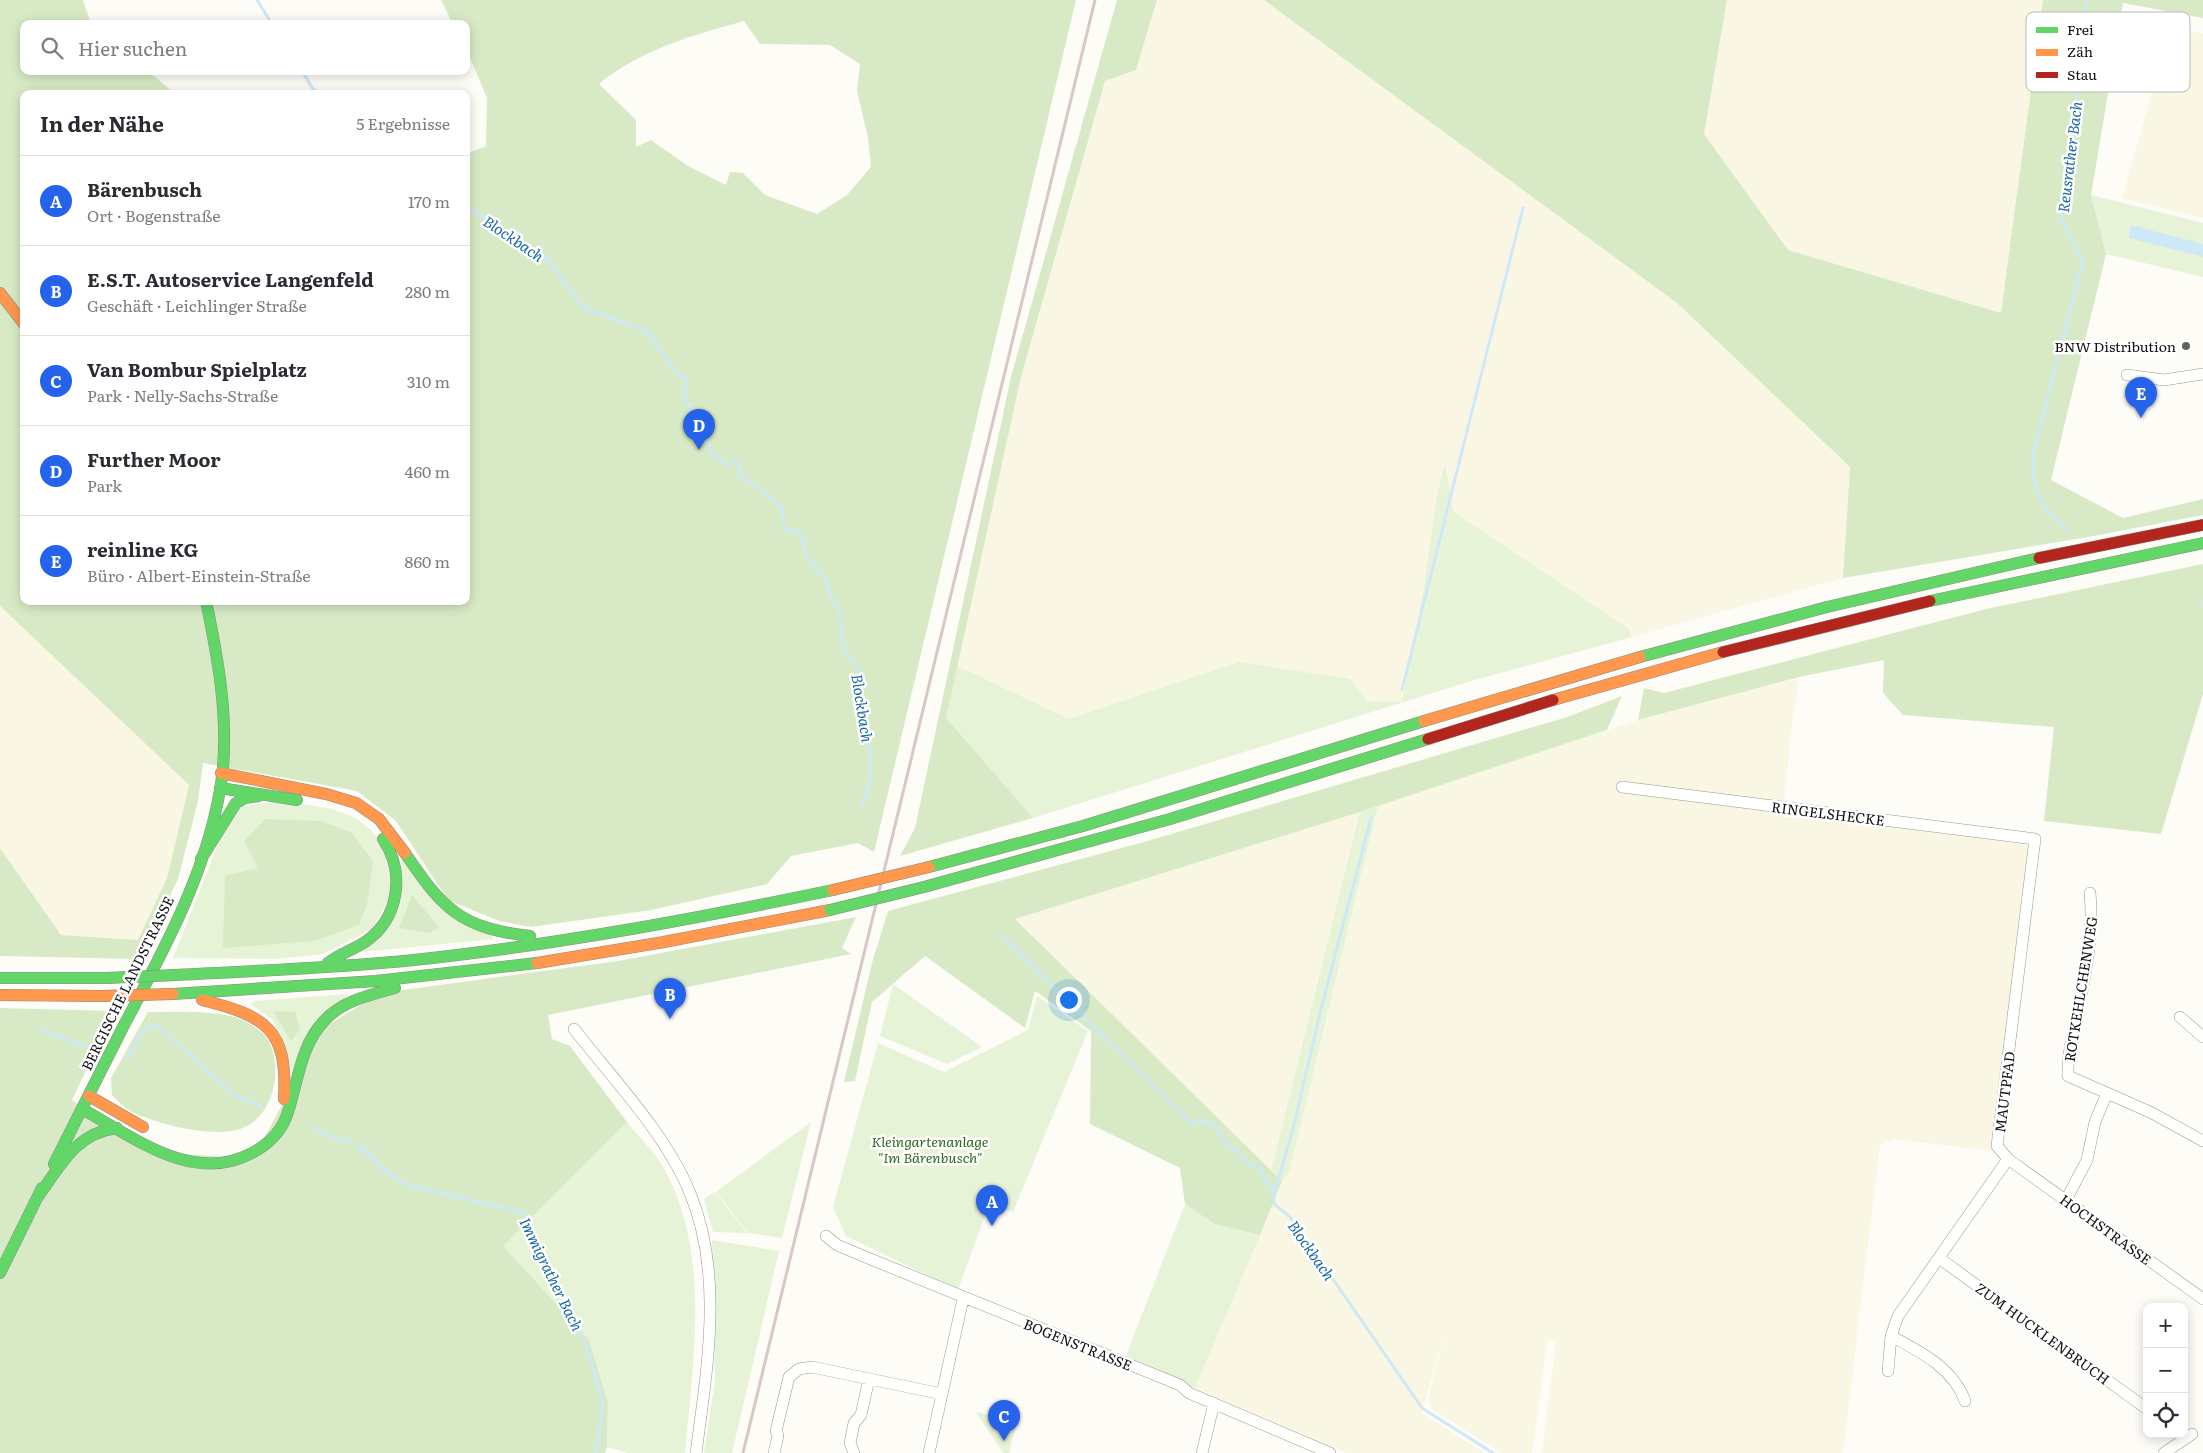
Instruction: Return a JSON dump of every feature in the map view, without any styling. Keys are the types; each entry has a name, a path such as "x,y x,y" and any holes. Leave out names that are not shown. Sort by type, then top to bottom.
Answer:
{"main road":[{"path":"0,294 20,319"},
{"path":"0,978 106,978 176,975 323,968 415,959 587,937 726,912 833,890 1080,827 1667,649 1905,588 2028,560 2203,525"},
{"path":"0,995 102,996 280,989 497,969 648,945 830,910 1102,839 1601,686 1666,668 1910,605 2030,578 2203,543"},
{"name":"BERGISCHE LANDSTRASSE","path":"0,1273 171,934 201,859 220,788 224,712 217,653 207,605"},
{"path":"221,773 320,792 362,807 374,814 391,831 435,897 462,920 479,928 509,934 534,936 556,933 587,937"},
{"path":"220,788 329,804 349,810 372,826 386,842 393,857 397,893 392,910 384,925 364,944 334,957 323,968"},
{"path":"201,859 236,803 245,798 260,795"},
{"path":"82,1109 179,1160 196,1164 215,1165 254,1154 268,1142 288,1117 309,1044 317,1029 332,1013 347,1003 374,993 398,987 449,982 497,969"},
{"path":"168,1142 190,1152 210,1155 230,1152 251,1144 266,1131 278,1116 284,1099 286,1080 282,1049 270,1030 254,1016 231,1006 173,994"},
{"path":"88,1096 156,1135"},
{"path":"37,1198 83,1138 105,1128 117,1128"}],"street":[{"path":"2127,375 2164,380 2203,374"},
{"name":"RINGELSHECKE","path":"1622,787 2035,839"},
{"name":"MAUTPFAD","path":"2008,1159 1997,1146 2035,839"},
{"name":"ROTKEHLCHENWEG","path":"2090,893 2093,921 2082,992 2067,1061 2068,1076 2107,1093"},
{"path":"2180,1017 2203,1037"},
{"path":"574,1029 650,1125 674,1161 690,1194 702,1236 709,1275 710,1322 696,1453"},
{"path":"2066,1200 2087,1160 2095,1122 2107,1093 2152,1113 2203,1141"},
{"path":"1888,1371 1891,1336 1898,1316 2008,1159"},
{"name":"HOCHSTRASSE","path":"2008,1159 2203,1299"},
{"name":"BOGENSTRASSE","path":"826,1236 837,1245 963,1299 1171,1382 1189,1393 1330,1453"},
{"name":"ZUM HUCKLENBRUCH","path":"1939,1258 2143,1406"},
{"path":"929,1453 963,1299"},
{"path":"1891,1336 1921,1352 1954,1378 1965,1401"},
{"path":"774,1453 778,1436 776,1431 789,1377 799,1370 812,1366 942,1394"},
{"path":"854,1453 850,1444 854,1423 861,1415 869,1379"},
{"path":"1202,1453 1214,1403"},
{"path":"2164,1453 2193,1434"}],"shaded area":[{"path":"1157,0 1264,0 1677,303 1850,468 1843,578 1632,637 1629,629 1454,512 1446,464 1437,495 1423,593 1402,702 1367,701 1239,662 1069,719 956,665 1021,377 1105,80 1136,70"},
{"path":"1727,0 2043,0 2041,12 2026,12 2026,92 2031,92 2001,313 1788,250 1704,134"},
{"path":"2190,30 2203,34 2203,218 2122,198 2152,92 2190,92"},
{"path":"0,606 189,785 167,878 138,940 61,935 0,848"},
{"path":"1799,677 1783,812 2029,845 1992,1151 1894,1139 1880,1145 1843,1453 1542,1453 1556,1342 1548,1339 1532,1453 1501,1453 1433,1410 1428,1400 1444,1335 1422,1413 1485,1453 1346,1453 1195,1388 1272,1203 1282,1181 1289,1173 1378,806 1638,720"},
{"path":"1360,812 1271,1170 1014,919"}],"green space":[{"path":"0,0 83,0 90,20 20,20 20,75 153,75 170,90 20,90 20,605 470,605 470,152 486,146 487,98 470,58 470,20 451,20 441,0 1076,0 874,852 858,843 791,856 767,884 651,910 531,927 499,921 448,900 396,821 357,791 203,763 198,801 178,879 139,959 0,956 0,848 61,935 138,940 167,878 189,785 0,606","holes":["744,21 760,44 830,45 860,64 857,91 868,137 871,167 847,195 817,214 765,195 743,173 730,172 726,185 688,166 651,140 636,147 636,120 599,84 615,72 649,53 687,38"]},
{"path":"1117,0 1157,0 1136,70 1105,81 1021,377 946,718 1033,818 900,856 915,828 1011,377"},
{"path":"1264,0 1727,0 1704,134 1788,250 2001,313 2031,92 2108,92 2091,195 2106,254 2051,480 2123,518 2203,499 2203,515 2094,536 1843,578 1850,467 1677,303"},
{"path":"2043,0 2203,0 2203,18 2190,16 2190,12 2171,12 2123,3 2122,12 2041,12"},
{"path":"2091,195 2203,223 2203,277 2106,254"},
{"path":"1445,463 1454,512 1629,629 1632,637 1471,681 1033,818 946,719 956,665 1069,719 1239,662 1350,679 1367,701 1402,702 1423,593 1437,495"},
{"path":"2203,564 2203,694 2161,834 2044,821 2054,727 1903,715 1883,693 1884,660 1799,677 1638,720 1644,688 1664,693 1986,609"},
{"path":"1622,696 1607,730 1360,812 1015,919 1282,1181 1260,1235 1214,1224 1185,1204 1180,1168 1090,1124 1091,1031 1035,991 1025,1028 925,956 872,1002 855,1081 844,1082 872,963 888,911 1151,840 1567,717"},
{"path":"284,801 332,809 355,818 371,830 384,847 392,893 372,929 323,954 276,959 173,958 219,842 242,806"},
{"path":"1378,806 1289,1173 1282,1181 1271,1170 1360,812"},
{"path":"265,819 321,821 352,833 373,861 367,904 359,925 314,941 223,948 225,876 258,868 244,841"},
{"path":"402,856 494,939 362,952 388,928"},
{"path":"412,895 439,927 430,933 399,928"},
{"path":"856,917 842,948 851,954 548,1015 552,1039 570,1046 627,1122 503,1246 589,1340 608,1403 607,1447 605,1453 0,1453 0,1008 114,1011 72,1100 117,1134 157,1152 253,1159 323,1028 381,993 618,961"},
{"path":"893,984 982,1047 947,1064 880,1036"},
{"path":"348,994 294,1077 273,1020 251,1005 254,1001"},
{"name":"Kleingartenanlage \"Im Bärenbusch\"","path":"1037,996 1088,1031 1013,1212 989,1204 958,1290 846,1236 833,1207 878,1043 944,1072 1028,1030"},
{"path":"273,1011 295,1012 300,1029 291,1041"},
{"path":"148,1012 200,1012 227,1015 248,1023 262,1033 268,1040 272,1050 275,1061 275,1073 271,1095 267,1106 260,1115 252,1123 241,1129 226,1132 210,1132 159,1122 132,1112 119,1102 112,1095 111,1078"},
{"path":"627,1122 652,1151 665,1170 679,1203 689,1238 694,1273 695,1309 692,1381 685,1453 628,1453 607,1447 608,1403 503,1246"},
{"path":"811,1122 782,1238 748,1233 716,1192"},
{"path":"715,1192 747,1233 713,1232 704,1199"},
{"path":"1185,1204 1214,1224 1260,1235 1195,1388 1125,1358"},
{"path":"712,1240 779,1251 732,1453 704,1453 715,1381"},
{"path":"976,1412 1011,1420 1015,1429 1009,1453 1003,1453"}],"water":[{"path":"2131,225 2203,244 2203,257 2129,238"}],"waterway":[{"name":"Blockbach","path":"257,0 270,20"},
{"name":"Reusrather Bach","path":"2085,12 2088,0"},
{"name":"Blockbach","path":"304,75 314,90"},
{"name":"Reusrather Bach","path":"2069,531 2044,506 2036,490 2033,454 2083,261 2061,219 2070,164 2077,92"},
{"path":"1402,690 1523,208"},
{"name":"Blockbach","path":"470,209 545,257 584,308 646,331 676,372 686,378 685,402 698,413 705,423 709,452 730,466 735,461 739,465 740,475 782,507 785,530 801,532 806,555 825,579 832,599 839,609 843,647 858,670 866,715 871,766 868,792 861,807"},
{"path":"1274,1194 1293,1129 1321,1009 1371,818"},
{"name":"Blockbach","path":"1000,934 1191,1123 1199,1120 1214,1125 1225,1143 1237,1151 1247,1163 1259,1168 1274,1194 1274,1204 1290,1217 1422,1408 1493,1453"},
{"name":"Immigrather Bach","path":"127,1060 138,1037 149,1025 158,1026 234,1095 262,1107"},
{"name":"Immigrather Bach","path":"39,1029 92,1049"},
{"name":"Immigrather Bach","path":"311,1127 337,1140 352,1141"},
{"name":"Immigrather Bach","path":"358,1145 380,1167 407,1185 522,1212 531,1226 586,1344 603,1404 596,1453"}],"railway":[{"path":"743,1453 1095,0"}],"traffic: fast":[{"path":"1930,601 2203,543"},
{"path":"1640,657 1827,607 2039,558"},
{"path":"54,1164 169,938 196,875 207,843 222,777 224,733 221,688 207,605"},
{"path":"929,867 1083,826 1424,721"},
{"path":"924,887 1170,819 1428,739"},
{"path":"220,788 297,800"},
{"path":"201,859 236,803 245,798 259,796"},
{"path":"328,963 365,942 377,932 392,908 396,880 390,852 383,839"},
{"path":"405,853 431,888 456,913 486,928 530,936"},
{"path":"830,910 924,887"},
{"path":"176,975 355,965 467,954 624,930 833,890"},
{"path":"173,994 376,981 537,963"},
{"path":"106,978 176,975"},
{"path":"0,978 106,978"},
{"path":"82,1109 143,1144 164,1154 186,1161 207,1164 230,1161 252,1153 263,1146 281,1127 291,1103 305,1053 316,1031 324,1021 339,1008 366,996 395,988"},
{"path":"37,1198 61,1164 79,1144 102,1131 117,1128"},
{"path":"0,1273 42,1188"}],"traffic: slow":[{"path":"0,293 20,319"},
{"path":"1553,700 1723,652"},
{"path":"1424,721 1640,657"},
{"path":"221,773 326,794 356,803 379,819 405,853"},
{"path":"833,890 929,867"},
{"path":"537,963 664,942 830,910"},
{"path":"102,996 173,994"},
{"path":"0,995 102,996"},
{"path":"202,1000 242,1012 269,1029 277,1041 282,1056 284,1099"},
{"path":"89,1096 143,1127"}],"traffic: jam":[{"path":"2039,558 2203,525"},
{"path":"1723,652 1930,601"},
{"path":"1428,739 1553,700"}],"place":[{"name":"BNW Distribution","path":"2186,346"},
{"name":"reinline KG","path":"2141,418"},
{"name":"Further Moor","path":"699,450"},
{"name":"E.S.T. Autoservice Langenfeld","path":"670,1019"},
{"name":"Bärenbusch","path":"992,1226"},
{"name":"Van Bombur Spielplatz","path":"1004,1441"}]}
